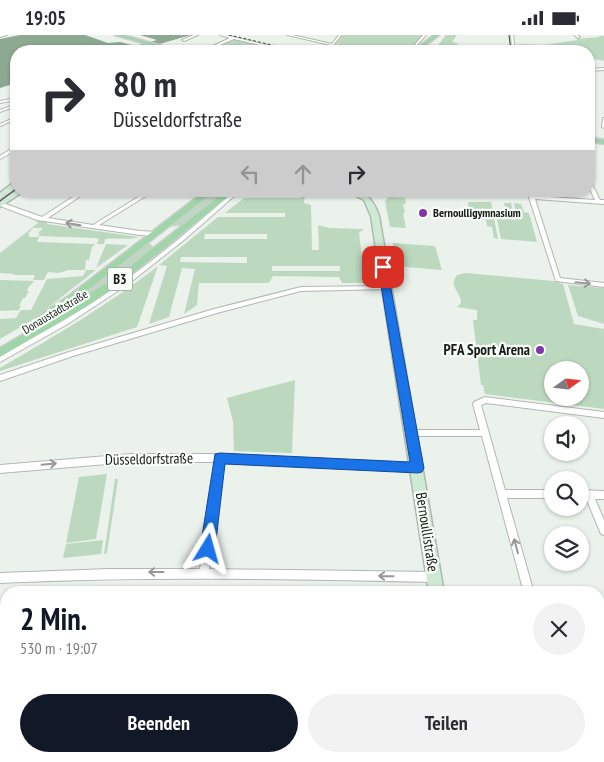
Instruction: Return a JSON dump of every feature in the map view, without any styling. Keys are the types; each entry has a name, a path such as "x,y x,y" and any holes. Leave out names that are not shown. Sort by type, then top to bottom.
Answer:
{"main road":[{"path":"109,35 150,45"},
{"path":"117,35 145,44"},
{"path":"425,45 438,35"},
{"name":"Donaustadtstraße","path":"0,345 74,297 202,197"},
{"name":"Donaustadtstraße","path":"0,353 75,308 125,275 223,197"}],"street":[{"path":"0,36 6,35"},
{"path":"183,40 197,35"},
{"path":"221,35 236,36 268,45"},
{"path":"288,35 333,45 340,35"},
{"path":"415,45 425,35"},
{"path":"575,35 579,37"},
{"path":"216,45 236,36"},
{"path":"604,119 604,127"},
{"path":"0,151 8,153"},
{"path":"0,158 8,153"},
{"path":"10,192 0,203 43,219 156,234"},
{"path":"43,219 77,197"},
{"path":"93,227 142,197"},
{"name":"Donaustadtstraße","path":"0,359 78,314 124,284 231,197"},
{"name":"Bernoullistraße","path":"365,197 372,202 418,468 436,586"},
{"path":"601,202 532,197 558,280 562,282 604,285"},
{"path":"0,378 128,337 293,291 315,288 386,288"},
{"path":"527,586 477,404 480,401 487,401 604,415"},
{"path":"412,433 484,433"},
{"name":"Düsseldorfstraße","path":"0,469 131,458 220,458 418,468"},
{"path":"204,572 220,458"},
{"path":"502,494 544,494"},
{"path":"589,494 604,495"},
{"path":"589,502 604,531"},
{"path":"0,578 88,573 204,572 434,577"}],"shaded area":[{"path":"20,35 85,35 108,43 120,42 132,45 10,45 10,85 0,88 0,39"},
{"path":"140,35 191,35 156,45 140,45 157,40"},
{"path":"342,35 423,35 414,45 335,45"},
{"path":"446,35 457,35 452,42 458,43 457,45 438,45"},
{"path":"598,36 604,36 604,61 595,59 595,45 543,45 578,40 575,39 600,37"},
{"path":"236,39 262,45 222,45"},
{"path":"206,197 219,197 184,225 169,227"},
{"path":"304,197 304,203 311,205 312,250 319,250 318,225 329,228 364,229 359,233 365,283 342,283 339,277 273,276 269,283 199,283 197,305 184,314 195,269 182,268 169,317 149,324 167,266 159,265 218,217 285,217 285,213 225,213 244,198","holes":["205,234 267,234 267,239 204,239","181,257 247,257 247,263 180,262","272,266 340,266 340,271 272,271"]},
{"path":"389,197 405,198 406,204 403,204 405,213 403,213 406,228 390,227 385,201"},
{"path":"468,202 491,202 498,239 494,238 492,227 487,226 486,220 470,219"},
{"path":"504,203 511,203 513,211 516,212 514,203 521,204 524,212 529,213 537,242 501,239 495,210 506,211"},
{"path":"36,221 47,222 47,224 139,237 131,239 105,239 104,244 97,244 99,239 94,238 38,236 40,234 38,233 43,228 33,228 28,237 39,237 37,242 95,244 92,247 89,260 86,260 85,270 68,270 59,273 48,272 44,280 33,280 35,275 0,273 0,253 38,223"},
{"path":"148,242 156,249 121,275 0,350 0,347 42,322"},
{"path":"393,243 435,246 442,270 395,266"},
{"path":"106,244 128,245 96,268"},
{"path":"158,266 137,327 0,371 0,368 101,307"},
{"path":"86,270 96,270 31,321 0,339 0,319 16,318 21,310 31,310 47,279 83,276"},
{"name":"PFA Sport Arena","path":"466,273 553,281 563,284 574,324 604,329 604,409 580,406 589,406 589,361 544,361 544,401 485,394 483,385 481,385 473,320 477,320 477,310 457,307 461,303 454,286 457,275"},
{"path":"0,280 34,281 28,288 27,291 29,291 25,298 23,298 19,310 0,311"},
{"path":"568,285 604,288 604,324 578,316"},
{"path":"295,380 292,453 234,451 233,422 227,398"},
{"path":"107,474 96,539 66,543 79,477"},
{"path":"115,479 118,479 107,553 104,554"},
{"path":"103,540 101,554 63,558 66,544"}],"tram line":[{"path":"509,35 510,45"},
{"path":"0,201 10,194"}],"railway":[{"path":"229,35 272,45"}],"place":[{"name":"Bernoulligymnasium","path":"423,213"},
{"name":"PFA Sport Arena","path":"540,350"}],"route":[{"path":"208,549 220,458 418,468 383,267"}]}
